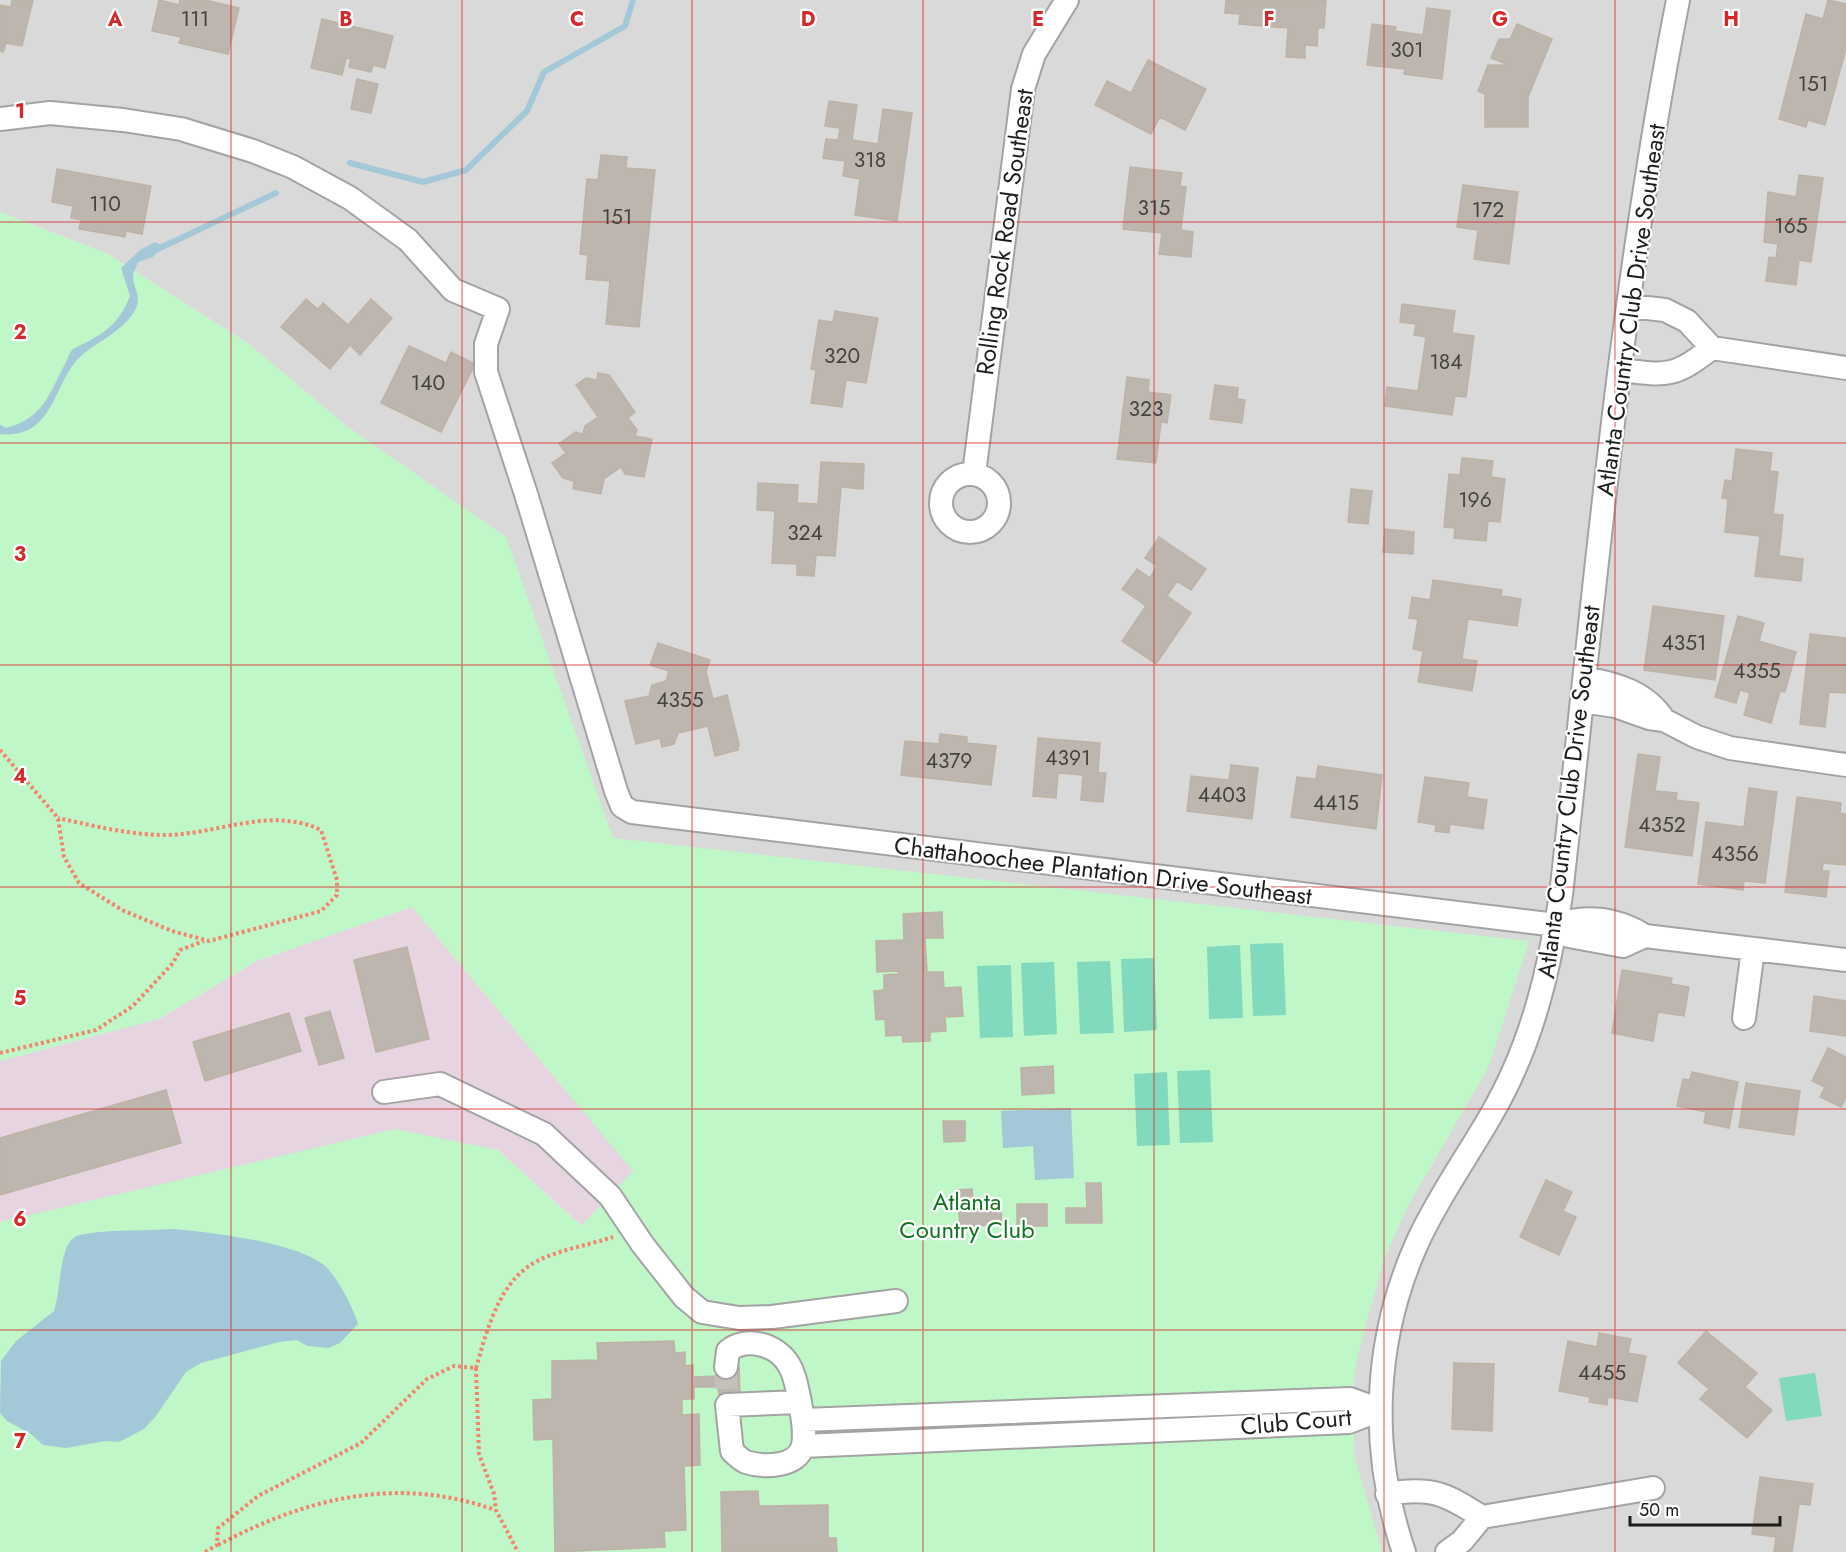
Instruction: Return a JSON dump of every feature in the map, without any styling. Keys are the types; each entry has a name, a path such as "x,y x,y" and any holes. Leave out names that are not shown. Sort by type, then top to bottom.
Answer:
{"street":[{"name":"Rolling Rock Road Southeast","path":"974,474 1023,90 1034,54 1067,0"},
{"name":"Atlanta Country Club Drive Southeast","path":"1404,1552 1387,1494 1380,1410 1381,1378 1399,1293 1418,1241 1514,1071 1540,1002 1556,925 1629,306 1653,137 1678,0"},
{"name":"Chattahoochee Plantation Drive Southeast","path":"0,119 50,113 123,120 181,129 253,151 293,167 350,198 408,240 453,290 498,309 486,344 486,372 526,494 616,791 622,806 632,812 1556,925 1571,920 1589,919 1626,924 1645,936 1846,960"},
{"path":"1629,306 1665,310 1687,321 1712,348 1846,368"},
{"path":"1622,370 1660,375 1683,370 1712,348"},
{"path":"1585,678 1610,683 1647,699 1664,720"},
{"path":"1582,701 1615,706 1649,718 1664,720 1697,737 1730,748 1846,765"},
{"path":"1744,1018 1753,949"},
{"path":"384,1092 440,1084 544,1134 610,1196 684,1297 702,1312 739,1318 772,1317 896,1301"},
{"path":"726,1366 728,1351 736,1345 750,1343 769,1347 789,1365 802,1411 803,1446"},
{"name":"Club Court","path":"1350,1399 1380,1410 1349,1422 803,1446 796,1458 786,1463 758,1465 744,1462 732,1451 726,1401 802,1411 1350,1399"},
{"path":"1447,1552 1462,1541 1482,1517 1653,1488"},
{"path":"1387,1494 1413,1489 1434,1491 1451,1497 1482,1517"}],"path":[{"path":"0,750 58,818 63,857 79,884 122,909 172,931 205,940"},
{"path":"0,1053 96,1029 133,1006 173,963 180,950 205,940 264,928 321,911 337,895 337,880 321,830 302,821 250,822 169,835 109,831 58,818"},
{"path":"518,1552 495,1510 494,1494 479,1454 476,1368 488,1328 507,1289 529,1266 633,1230"},
{"path":"217,1545 218,1528 258,1496 361,1443 426,1379 454,1366 476,1368"},
{"path":"205,1552 261,1522 316,1504 367,1493 451,1499 495,1510"}],"shaded area":[{"path":"0,0 1846,0 1846,1552 1173,1552 500,1340 518,1291 550,1268 620,1255 344,424 249,344 108,254 0,212"},
{"path":"412,907 633,1171 582,1226 498,1150 0,1222 0,1061 159,1019 257,961"}],"green space":[{"name":"Atlanta Country Club","path":"0,212 108,254 249,344 344,424 506,537 613,838 1529,941 1489,1066 1407,1208 1384,1259 1358,1354 1354,1378 1354,1454 1382,1552 0,1552 0,1222 395,1129 498,1150 581,1226 633,1171 412,907 257,961 159,1019 0,1061"},
{"path":"1283,943 1286,1015 1253,1016 1250,944"},
{"path":"1240,945 1243,1018 1209,1019 1207,947"},
{"path":"1154,958 1157,1030 1124,1032 1121,959"},
{"path":"1110,961 1114,1033 1080,1034 1077,962"},
{"path":"1054,962 1057,1034 1024,1036 1021,963"},
{"path":"1011,965 1013,1037 980,1038 977,966"},
{"path":"1210,1070 1213,1142 1180,1143 1177,1071"},
{"path":"1167,1072 1170,1145 1137,1146 1134,1074"},
{"path":"1815,1373 1822,1416 1786,1421 1779,1378"}],"water":[{"path":"155,242 163,246 153,257 138,262 133,276 138,303 132,315 121,327 81,356 72,367 42,419 32,428 18,433 0,434 0,425 6,428 30,418 51,393 71,351 95,338 118,318 130,296 121,268 140,250"},
{"path":"1071,1108 1074,1178 1035,1180 1033,1146 1003,1148 1001,1111"},
{"path":"172,1229 273,1244 311,1257 324,1265 334,1276 358,1324 340,1343 329,1348 307,1346 297,1340 279,1342 201,1363 186,1372 156,1416 144,1429 119,1442 105,1441 66,1448 43,1445 31,1434 7,1421 0,1413 1,1361 16,1341 54,1311 63,1259 72,1240 83,1234"}],"building":[{"path":"12,0 33,0 22,46 6,43 3,52 0,51 0,5 11,7"},
{"path":"159,0 179,5 180,0 205,0 239,8 228,54 179,43 181,37 152,31"},
{"path":"1226,0 1326,0 1324,28 1318,28 1317,46 1305,45 1305,58 1286,57 1288,28 1239,24 1240,14 1225,13"},
{"path":"1828,0 1846,4 1846,49 1825,125 1808,120 1806,127 1779,119 1806,14 1823,19"},
{"path":"1427,8 1450,11 1442,79 1404,74 1405,69 1367,65 1372,24 1396,27 1395,31 1423,35"},
{"path":"322,19 393,36 385,68 373,65 371,72 349,67 351,59 346,58 342,75 311,68"},
{"path":"1517,24 1552,39 1528,97 1528,127 1485,127 1485,94 1478,91 1488,65 1509,65 1491,58 1499,39 1510,39"},
{"path":"1148,60 1206,89 1185,130 1160,117 1151,134 1095,105 1107,81 1131,93"},
{"path":"357,79 378,84 371,113 351,109"},
{"path":"829,101 857,105 852,140 878,144 883,109 912,113 897,221 855,215 860,179 843,176 845,161 823,158 826,139 838,140 840,128 825,126"},
{"path":"601,155 627,157 626,168 655,170 639,327 606,324 610,281 586,279 588,255 580,254 587,179 598,180"},
{"path":"1130,167 1182,173 1180,186 1186,187 1181,230 1193,232 1191,257 1159,254 1162,233 1123,229"},
{"path":"57,169 151,186 142,234 126,231 125,237 79,229 81,220 71,218 73,206 52,202"},
{"path":"1799,175 1823,178 1811,262 1799,260 1796,285 1766,281 1769,257 1776,258 1778,244 1764,242 1768,192 1796,197"},
{"path":"1463,185 1518,192 1509,264 1474,259 1478,230 1457,227"},
{"path":"306,299 318,309 323,303 348,325 371,299 392,318 360,355 350,345 330,369 281,327"},
{"path":"1402,304 1455,311 1452,333 1474,336 1466,397 1455,396 1452,415 1385,406 1387,387 1418,391 1426,337 1414,335 1416,324 1400,322"},
{"path":"835,311 878,318 866,383 846,380 842,407 811,403 816,370 811,369 819,320 833,322"},
{"path":"409,346 446,363 451,352 475,364 441,432 381,403"},
{"path":"598,373 609,375 635,412 628,418 637,430 635,436 652,439 644,477 625,474 621,467 604,479 601,494 573,489 574,481 563,478 552,463 566,453 559,444 575,432 583,434 585,426 598,417 576,385 586,378 597,380"},
{"path":"1127,377 1149,380 1148,392 1171,395 1167,423 1161,422 1156,463 1117,459"},
{"path":"1215,385 1238,388 1237,399 1245,400 1242,423 1210,419"},
{"path":"1736,449 1772,453 1770,471 1778,472 1773,514 1783,515 1779,556 1803,559 1801,581 1755,576 1760,536 1725,532 1728,499 1722,498 1725,480 1732,481"},
{"path":"1462,458 1493,461 1491,477 1505,479 1500,522 1488,521 1486,541 1454,538 1455,528 1444,527 1449,474 1460,475"},
{"path":"821,462 864,464 863,489 841,487 835,556 816,555 814,576 797,575 797,564 772,563 775,511 757,510 758,483 798,485 797,503 818,504"},
{"path":"1351,489 1372,491 1368,524 1348,522"},
{"path":"1385,529 1414,532 1413,554 1383,552"},
{"path":"1159,537 1206,569 1191,590 1177,581 1167,596 1191,613 1156,664 1122,641 1146,606 1122,589 1137,569 1150,578 1157,566 1145,558"},
{"path":"1433,580 1502,590 1501,596 1521,599 1517,626 1468,619 1462,659 1477,661 1472,691 1418,682 1423,651 1413,649 1418,619 1409,618 1412,597 1430,600"},
{"path":"1653,606 1724,616 1715,680 1644,670"},
{"path":"1738,616 1764,623 1759,641 1796,652 1785,692 1780,691 1771,723 1744,715 1750,693 1740,690 1736,703 1715,697"},
{"path":"1810,634 1846,638 1846,693 1829,692 1825,727 1800,724"},
{"path":"658,643 710,660 706,672 713,699 727,695 739,744 738,750 715,756 708,726 678,733 674,744 662,747 660,738 636,744 625,701 649,696 652,685 666,681 669,671 650,665"},
{"path":"940,734 967,737 967,743 996,746 991,785 901,775 905,741 939,744"},
{"path":"1038,738 1100,743 1098,773 1106,773 1103,802 1081,800 1083,775 1058,773 1056,798 1033,796"},
{"path":"1638,754 1660,757 1655,791 1677,793 1676,800 1699,803 1692,856 1625,847"},
{"path":"1231,765 1258,768 1252,819 1187,811 1191,776 1229,780"},
{"path":"1318,766 1382,775 1376,829 1291,817 1297,777 1316,779"},
{"path":"1425,777 1469,783 1467,797 1487,800 1483,829 1450,824 1449,833 1435,831 1436,825 1418,822"},
{"path":"1749,788 1777,792 1765,883 1744,881 1743,890 1698,884 1706,822 1744,827"},
{"path":"1797,797 1841,803 1840,813 1846,814 1846,865 1823,863 1822,871 1829,871 1826,897 1785,892"},
{"path":"942,912 943,938 925,938 927,972 943,972 944,988 961,987 963,1016 945,1017 946,1031 930,1032 930,1041 903,1042 902,1035 886,1036 885,1019 876,1020 874,991 884,990 884,975 899,974 898,971 877,972 876,941 904,940 903,914"},
{"path":"407,947 429,1039 376,1052 354,960"},
{"path":"1622,970 1672,978 1671,984 1689,987 1684,1016 1658,1012 1653,1041 1612,1033"},
{"path":"1814,996 1846,1001 1846,1036 1810,1031"},
{"path":"330,1011 344,1058 319,1065 305,1018"},
{"path":"289,1013 301,1051 205,1081 193,1042"},
{"path":"1828,1048 1846,1057 1846,1098 1841,1107 1820,1097 1825,1087 1812,1081"},
{"path":"1053,1066 1054,1093 1022,1095 1021,1068"},
{"path":"1692,1072 1738,1082 1729,1128 1704,1123 1706,1112 1677,1106 1683,1079 1690,1080"},
{"path":"1746,1083 1800,1091 1794,1135 1739,1127"},
{"path":"166,1090 181,1143 0,1195 0,1138"},
{"path":"943,1121 965,1121 965,1141 944,1142"},
{"path":"1546,1180 1572,1192 1563,1211 1576,1217 1559,1255 1520,1237"},
{"path":"1086,1183 1101,1183 1102,1223 1066,1223 1066,1208 1087,1208"},
{"path":"972,1189 974,1209 1001,1207 1002,1224 960,1227 957,1190"},
{"path":"1017,1204 1047,1204 1047,1226 1017,1226"},
{"path":"1706,1331 1757,1373 1745,1387 1772,1410 1747,1438 1700,1399 1709,1389 1678,1363"},
{"path":"1599,1333 1631,1339 1628,1353 1646,1356 1637,1402 1608,1397 1607,1405 1589,1402 1590,1397 1559,1391 1568,1341 1597,1347"},
{"path":"674,1341 675,1353 685,1352 685,1366 693,1365 693,1377 717,1376 717,1367 739,1366 740,1396 719,1397 718,1387 694,1387 694,1399 682,1399 682,1415 699,1414 700,1465 684,1466 686,1530 664,1531 665,1547 555,1552 553,1439 534,1440 533,1400 552,1399 552,1361 598,1360 597,1343"},
{"path":"1454,1363 1494,1364 1492,1431 1452,1429"},
{"path":"1760,1477 1813,1484 1810,1505 1799,1504 1792,1552 1774,1552 1776,1537 1752,1534"},
{"path":"758,1491 759,1506 828,1505 828,1538 836,1538 837,1552 722,1552 721,1492"}],"waterway":[{"path":"350,163 423,182 466,170 527,111 544,72 625,26 633,0"},
{"path":"158,249 276,193"}],"tunnel":[{"path":"726,1367 726,1397"}]}
